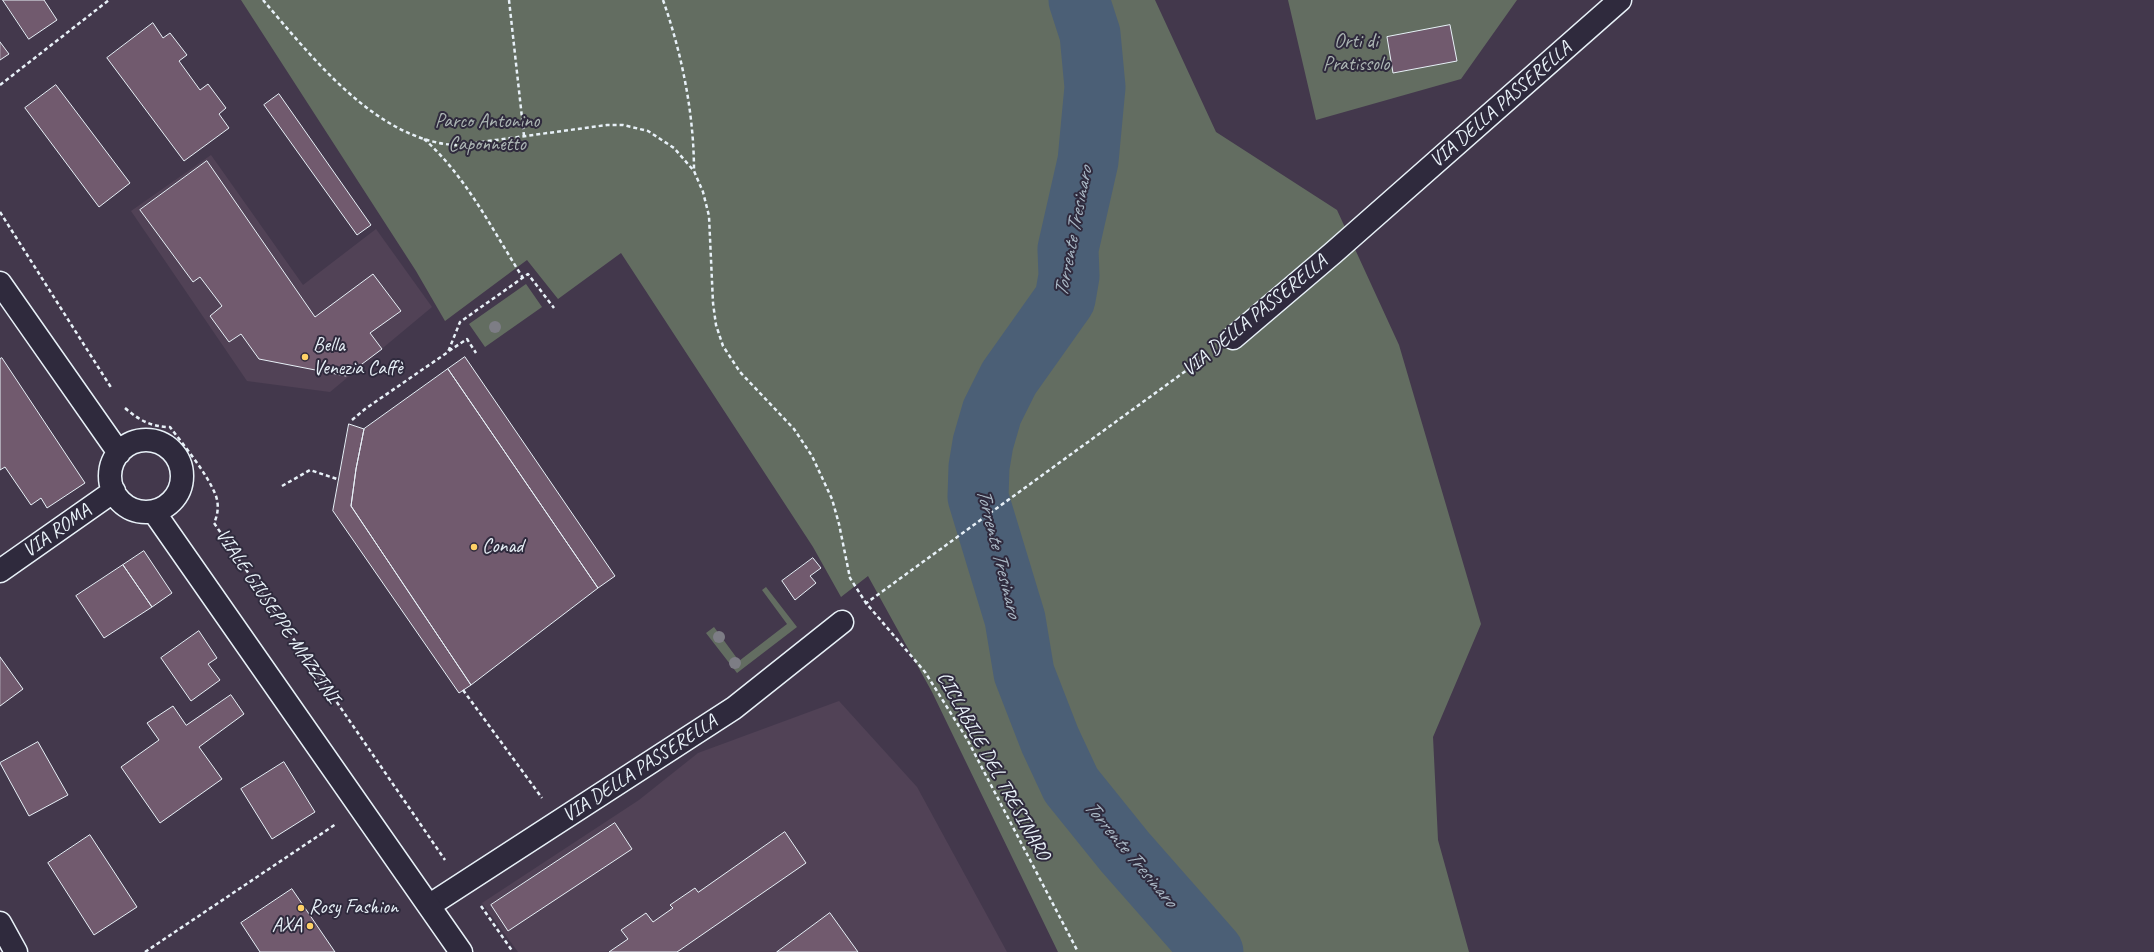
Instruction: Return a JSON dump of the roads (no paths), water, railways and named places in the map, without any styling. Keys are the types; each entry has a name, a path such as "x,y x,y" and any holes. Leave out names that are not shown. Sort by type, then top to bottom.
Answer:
{"street":[{"name":"VIA DELLA PASSERELLA","path":"1233,338 1333,254 1620,0"},
{"path":"0,283 118,453"},
{"path":"145,440 165,445 178,460 182,470 182,481 179,492 172,501 154,512 142,512 130,508 120,501 110,482 110,471 118,453 135,442 145,440"},
{"name":"VIA ROMA","path":"0,571 114,491"},
{"name":"VIALE GIUSEPPE MAZZINI","path":"154,512 359,808 430,905 462,952"},
{"name":"VIA DELLA PASSERELLA","path":"430,905 734,708 842,622"},
{"path":"0,923 16,952"}],"waterway":[{"name":"Torrente Tresinaro","path":"1079,0 1090,34 1095,87 1088,161 1068,249 1069,276 1065,299 1009,378 992,412 983,443 979,467 978,497 1015,619 1024,673 1050,740 1071,785 1125,852 1213,952"}],"place":[{"name":"Bella Venezia Caffè","path":"305,357"},
{"name":"Conad","path":"474,547"},
{"name":"Rosy Fashion","path":"301,908"},
{"name":"AXA","path":"310,926"}],"park label":[{"name":"Orti di Pratissolo","path":"1356,54"},
{"name":"Parco Antonino Caponnetto","path":"487,134"}]}
